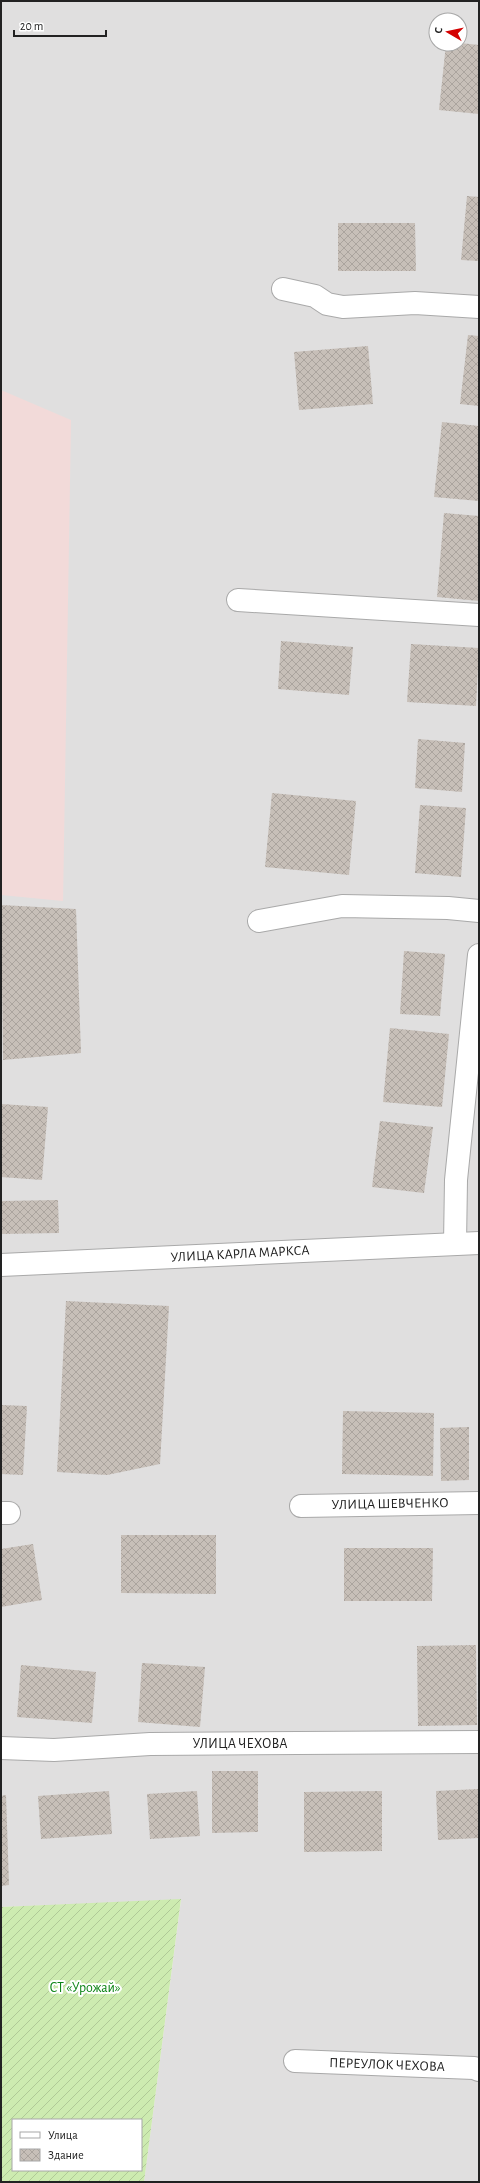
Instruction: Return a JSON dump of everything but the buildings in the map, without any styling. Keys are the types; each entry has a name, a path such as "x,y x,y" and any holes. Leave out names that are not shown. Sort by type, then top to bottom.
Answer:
{"street":[{"path":"283,289 315,296 327,304 342,307 415,303 479,307"},
{"path":"238,600 479,615"},
{"path":"259,920 342,906 448,908 479,911"},
{"path":"455,1244 456,1180 479,954"},
{"name":"УЛИЦА КАРЛА МАРКСА","path":"1,1265 479,1243"},
{"name":"УЛИЦА ШЕВЧЕНКО","path":"301,1506 479,1503"},
{"name":"УЛИЦА ЧЕХОВА","path":"1,1748 54,1750 150,1744 479,1742"},
{"name":"ПЕРЕУЛОК ЧЕХОВА","path":"295,2061 474,2068 479,2070"}],"shaded area":[{"path":"1,1 479,1 479,2182 144,2182 181,1900 1,1907"},
{"path":"1,390 71,420 63,901 1,895"}],"green space":[{"name":"СТ «Урожай»","path":"181,1899 144,2182 1,2182 1,1907"}]}
